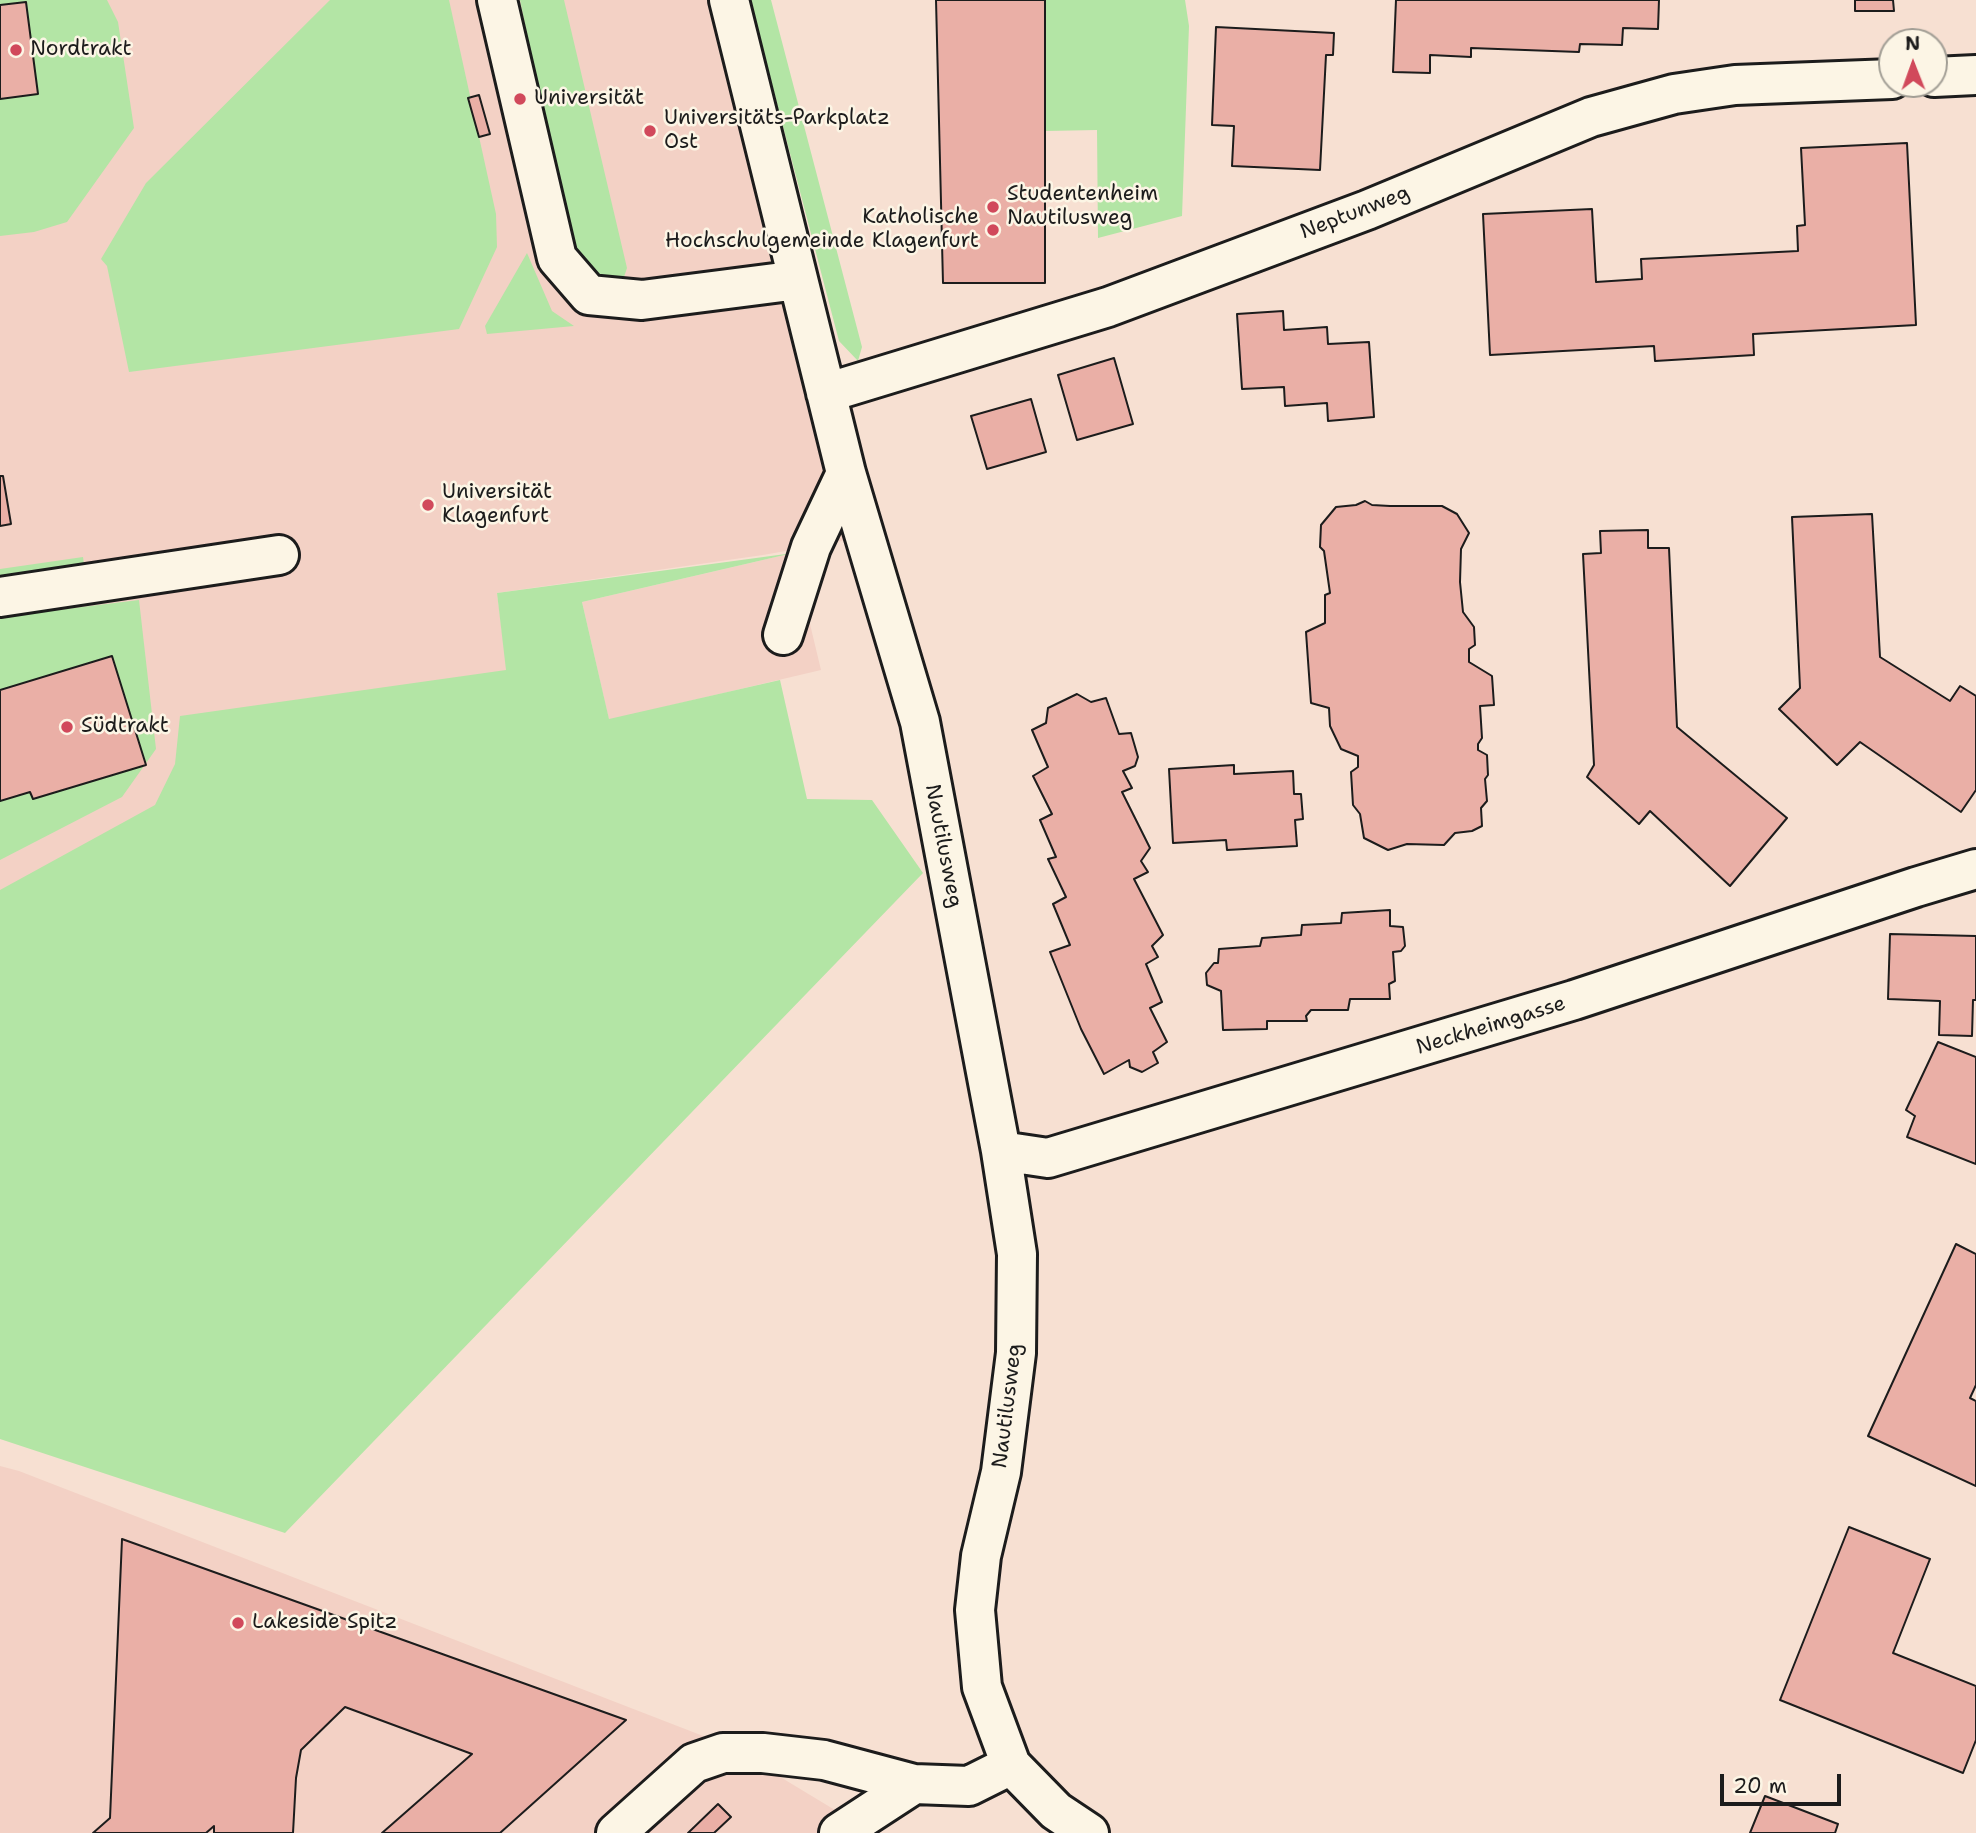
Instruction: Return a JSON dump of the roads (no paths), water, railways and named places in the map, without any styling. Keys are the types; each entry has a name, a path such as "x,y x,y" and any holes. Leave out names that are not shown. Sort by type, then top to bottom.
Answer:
{"street":[{"path":"497,0 557,258 589,295 642,300 798,280"},
{"name":"Nautilusweg","path":"729,0 846,473 920,722 1001,1151 1017,1254 1016,1353 1001,1472 981,1556 975,1609 982,1687 1011,1765"},
{"path":"1948,76 1976,75"},
{"name":"Neptunweg","path":"826,393 1108,307 1367,210 1591,117 1674,94 1735,85 1878,80"},
{"path":"783,635 811,547 846,473"},
{"path":"0,597 279,555"},
{"name":"Neckheimgasse","path":"1001,1151 1048,1158 1574,1000 1976,869"},
{"path":"616,1833 694,1763 723,1753 763,1753 824,1760 914,1784 969,1786 1011,1765 1056,1811 1089,1833"},
{"path":"839,1833 914,1784"}],"place":[{"name":"Nordtrakt","path":"16,50"},
{"name":"Universität","path":"520,99"},
{"name":"Universitäts-Parkplatz Ost","path":"650,131"},
{"name":"Studentenheim Nautilusweg","path":"993,207"},
{"name":"Katholische Hochschulgemeinde Klagenfurt","path":"993,230"},
{"name":"Universität Klagenfurt","path":"428,505"},
{"name":"Südtrakt","path":"67,727"},
{"name":"Lakeside Spitz","path":"238,1623"}]}
